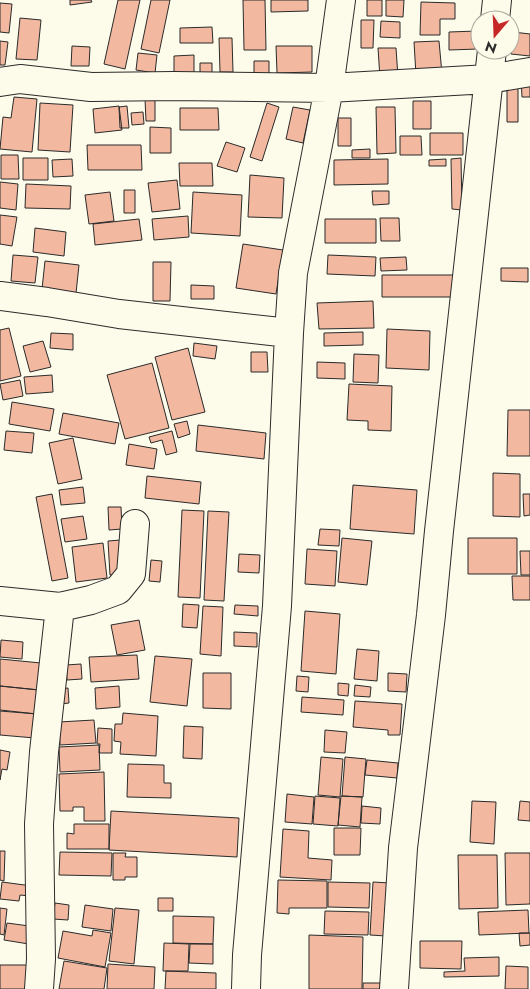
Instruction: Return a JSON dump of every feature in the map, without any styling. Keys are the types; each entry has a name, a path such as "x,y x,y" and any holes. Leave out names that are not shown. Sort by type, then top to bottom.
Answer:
{"street":[{"path":"246,989 247,955 277,606 289,333 294,274 329,88 341,0"},
{"path":"394,989 404,848 432,615 439,531 491,60"},
{"path":"0,82 20,79 91,87 329,88 489,78 530,72"},
{"path":"0,296 119,314 289,333"},
{"path":"0,601 60,608 91,600 118,590 131,574 135,524"},
{"path":"39,989 42,959 39,824 44,752 60,608"}],"building":[{"path":"70,0 91,0 92,2 70,5"},
{"path":"118,0 140,0 125,69 104,64"},
{"path":"151,0 170,0 159,53 141,49"},
{"path":"243,0 265,0 266,50 244,50"},
{"path":"271,0 308,0 308,11 271,12"},
{"path":"367,0 382,0 382,16 367,16"},
{"path":"386,0 404,0 403,17 386,16"},
{"path":"421,2 455,3 455,19 440,19 440,35 420,35"},
{"path":"0,3 12,4 9,33 0,32"},
{"path":"20,18 41,20 37,60 16,59"},
{"path":"361,20 374,20 373,48 361,48"},
{"path":"381,21 400,22 400,38 380,37"},
{"path":"212,27 213,43 180,43 180,28"},
{"path":"470,31 470,49 449,50 449,32"},
{"path":"520,33 530,34 530,56 520,55"},
{"path":"219,38 232,38 233,72 220,72"},
{"path":"0,41 8,42 5,65 0,65"},
{"path":"439,41 442,74 416,75 414,42"},
{"path":"72,46 90,47 89,66 71,66"},
{"path":"276,46 312,46 312,72 277,73"},
{"path":"378,48 396,48 398,77 380,78"},
{"path":"138,53 157,55 155,73 136,70"},
{"path":"194,55 194,77 174,77 174,56"},
{"path":"254,61 269,61 269,75 254,75"},
{"path":"200,63 212,63 212,74 200,74"},
{"path":"521,78 530,78 530,97 522,97"},
{"path":"507,79 518,79 518,122 507,122"},
{"path":"14,97 37,99 32,152 0,149 3,117 11,118"},
{"path":"145,99 155,99 155,121 146,121"},
{"path":"413,101 431,101 431,129 413,129"},
{"path":"40,103 73,105 70,152 38,150"},
{"path":"267,103 279,107 262,161 250,157"},
{"path":"119,106 122,130 95,133 93,109"},
{"path":"127,106 129,128 120,128 119,107"},
{"path":"293,107 310,110 303,143 286,139"},
{"path":"376,107 395,107 396,153 377,154"},
{"path":"180,108 218,108 219,130 180,130"},
{"path":"143,112 144,124 132,125 131,113"},
{"path":"338,118 351,118 351,146 338,146"},
{"path":"150,127 171,128 171,153 150,153"},
{"path":"430,133 463,133 463,155 430,155"},
{"path":"400,136 421,136 422,155 400,155"},
{"path":"226,142 245,148 237,172 217,166"},
{"path":"87,145 141,145 142,170 88,170"},
{"path":"370,149 370,158 352,158 352,150"},
{"path":"1,155 18,155 19,179 1,179"},
{"path":"23,158 48,158 48,180 23,180"},
{"path":"461,158 462,210 452,209 451,159"},
{"path":"72,159 73,176 53,177 52,160"},
{"path":"388,159 388,184 334,185 334,160"},
{"path":"446,159 446,166 429,166 429,160"},
{"path":"179,163 212,163 213,186 180,186"},
{"path":"250,175 284,178 282,218 248,217"},
{"path":"177,180 180,209 152,212 148,183"},
{"path":"0,182 18,184 16,210 0,208"},
{"path":"26,184 71,186 70,209 25,208"},
{"path":"124,190 135,190 135,213 124,213"},
{"path":"372,191 389,191 389,204 373,205"},
{"path":"110,192 114,221 89,224 85,195"},
{"path":"193,192 242,195 240,236 191,233"},
{"path":"0,215 17,217 12,246 0,244"},
{"path":"188,216 189,237 154,240 152,219"},
{"path":"380,218 399,218 400,241 381,241"},
{"path":"139,219 142,240 95,245 93,224"},
{"path":"325,219 376,219 376,243 325,243"},
{"path":"35,228 66,232 64,256 33,252"},
{"path":"243,244 283,250 276,294 236,288"},
{"path":"13,255 38,257 35,283 11,281"},
{"path":"328,255 376,257 375,276 327,274"},
{"path":"406,257 407,270 381,271 380,258"},
{"path":"45,261 79,265 76,293 42,289"},
{"path":"153,262 171,262 170,301 153,301"},
{"path":"501,268 528,268 528,282 501,281"},
{"path":"382,275 456,275 457,297 382,297"},
{"path":"191,285 214,286 214,299 191,299"},
{"path":"373,301 374,328 319,329 317,303"},
{"path":"9,328 21,376 0,381 0,330"},
{"path":"387,329 430,331 429,370 386,368"},
{"path":"363,332 363,345 324,346 324,333"},
{"path":"51,333 73,334 73,350 50,348"},
{"path":"43,341 51,367 30,372 23,346"},
{"path":"194,343 217,346 215,359 193,356"},
{"path":"188,348 205,412 172,420 155,357"},
{"path":"251,352 267,352 268,372 251,372"},
{"path":"354,354 379,355 378,383 353,382"},
{"path":"317,362 345,363 345,379 317,378"},
{"path":"152,363 169,428 125,439 107,375"},
{"path":"52,375 53,392 26,394 24,377"},
{"path":"20,380 23,396 3,400 0,384"},
{"path":"349,384 392,386 391,431 368,430 368,421 347,420"},
{"path":"12,402 54,409 50,431 9,424"},
{"path":"508,410 530,410 530,456 507,456"},
{"path":"63,413 119,423 115,444 59,434"},
{"path":"187,421 190,434 178,438 174,424"},
{"path":"198,425 266,433 264,459 196,451"},
{"path":"6,431 34,433 32,453 4,450"},
{"path":"172,431 177,452 166,455 162,440 151,443 149,437"},
{"path":"73,438 82,479 58,484 49,443"},
{"path":"129,444 157,449 154,469 126,465"},
{"path":"493,473 520,474 520,517 493,516"},
{"path":"147,476 201,482 199,504 145,498"},
{"path":"353,485 417,490 414,534 350,529"},
{"path":"83,487 85,503 61,505 59,490"},
{"path":"52,494 68,578 52,581 36,497"},
{"path":"523,494 530,494 530,515 524,516"},
{"path":"108,507 121,507 122,529 109,530"},
{"path":"182,510 204,511 200,598 178,597"},
{"path":"208,511 229,512 224,601 204,600"},
{"path":"83,516 87,539 65,542 61,519"},
{"path":"320,529 340,530 339,546 318,545"},
{"path":"342,538 372,541 367,585 338,582"},
{"path":"468,538 517,538 517,574 468,574"},
{"path":"121,540 122,575 110,575 108,541"},
{"path":"103,543 107,578 76,582 72,547"},
{"path":"307,549 337,551 335,586 305,584"},
{"path":"520,551 530,551 530,575 521,575"},
{"path":"239,554 260,555 259,573 238,572"},
{"path":"151,560 162,561 160,582 149,581"},
{"path":"512,576 530,576 530,600 513,600"},
{"path":"183,604 199,605 197,628 182,627"},
{"path":"235,605 258,606 258,616 234,614"},
{"path":"203,606 223,607 221,656 200,654"},
{"path":"305,611 340,614 336,674 301,671"},
{"path":"139,620 145,650 117,655 111,625"},
{"path":"234,632 257,633 257,647 234,646"},
{"path":"1,640 23,642 22,659 0,657"},
{"path":"357,649 379,651 377,681 354,679"},
{"path":"137,655 139,679 91,682 89,657"},
{"path":"155,656 192,659 187,706 150,702"},
{"path":"0,659 41,663 39,690 0,686"},
{"path":"81,664 82,679 67,680 66,665"},
{"path":"203,673 231,673 231,709 203,708"},
{"path":"388,673 407,674 406,692 388,691"},
{"path":"297,676 309,677 308,692 296,691"},
{"path":"338,683 349,684 348,696 338,695"},
{"path":"355,685 371,687 370,697 354,696"},
{"path":"0,686 39,690 37,714 0,710"},
{"path":"119,686 120,707 96,709 95,688"},
{"path":"68,688 69,703 60,704 59,689"},
{"path":"302,697 344,700 343,715 301,712"},
{"path":"355,701 402,704 400,735 388,735 388,730 353,727"},
{"path":"0,711 37,714 35,738 0,735"},
{"path":"123,713 158,716 156,756 120,754 121,742 114,741 115,724 122,724"},
{"path":"94,720 96,743 60,745 59,722"},
{"path":"184,726 203,727 202,759 183,758"},
{"path":"98,728 112,729 112,753 99,753 100,744 97,744"},
{"path":"325,730 347,732 345,753 324,752"},
{"path":"99,745 100,770 60,772 59,747"},
{"path":"0,750 10,752 7,770 2,769 0,780"},
{"path":"321,757 343,759 340,797 318,795"},
{"path":"345,757 366,759 363,797 342,796"},
{"path":"367,760 398,763 397,778 365,775"},
{"path":"128,764 164,765 164,783 171,783 171,798 127,797"},
{"path":"104,772 105,821 84,821 84,807 73,807 73,811 60,811 59,774"},
{"path":"287,794 314,797 312,824 285,822"},
{"path":"315,796 340,798 338,826 313,824"},
{"path":"341,796 362,797 360,827 338,825"},
{"path":"472,801 496,802 494,844 470,842"},
{"path":"520,801 530,802 530,821 518,820"},
{"path":"362,806 381,808 380,824 361,823"},
{"path":"111,811 239,818 237,857 109,850"},
{"path":"74,824 109,824 109,849 67,849 67,833 74,834"},
{"path":"334,828 361,828 360,855 334,855"},
{"path":"283,829 309,831 308,858 332,860 331,880 280,877"},
{"path":"0,851 5,851 4,881 0,880"},
{"path":"60,852 112,853 111,876 59,875"},
{"path":"113,853 126,853 125,857 137,857 137,877 113,880"},
{"path":"505,853 530,853 530,904 506,905"},
{"path":"458,855 497,855 498,908 459,909"},
{"path":"278,880 327,881 327,908 289,908 289,914 277,913"},
{"path":"2,882 32,886 30,896 20,895 19,901 0,899"},
{"path":"328,882 370,883 369,908 328,907"},
{"path":"373,882 390,883 386,936 370,935"},
{"path":"158,898 173,898 173,911 158,911"},
{"path":"55,903 69,905 68,920 53,919"},
{"path":"85,905 113,909 111,931 82,927"},
{"path":"0,908 7,909 4,935 0,934"},
{"path":"115,908 139,910 134,964 109,961"},
{"path":"528,910 529,933 479,935 478,912"},
{"path":"325,911 369,912 368,935 324,934"},
{"path":"173,916 214,917 213,944 173,943"},
{"path":"7,923 37,927 35,945 4,940"},
{"path":"93,930 111,933 105,967 58,958 63,931 92,936"},
{"path":"519,933 530,933 530,945 520,946"},
{"path":"309,935 363,937 362,989 309,989"},
{"path":"420,941 462,941 461,969 420,968"},
{"path":"164,943 189,944 188,971 163,971"},
{"path":"190,944 213,944 213,964 189,963"},
{"path":"499,957 499,976 444,977 444,972 465,971 464,958"},
{"path":"64,961 107,968 104,989 59,989"},
{"path":"108,964 155,967 154,989 107,989"},
{"path":"0,965 29,965 29,989 0,989"},
{"path":"506,966 528,967 528,989 505,989"},
{"path":"166,971 216,973 216,989 165,989"},
{"path":"363,983 385,983 385,989 363,989"}]}
